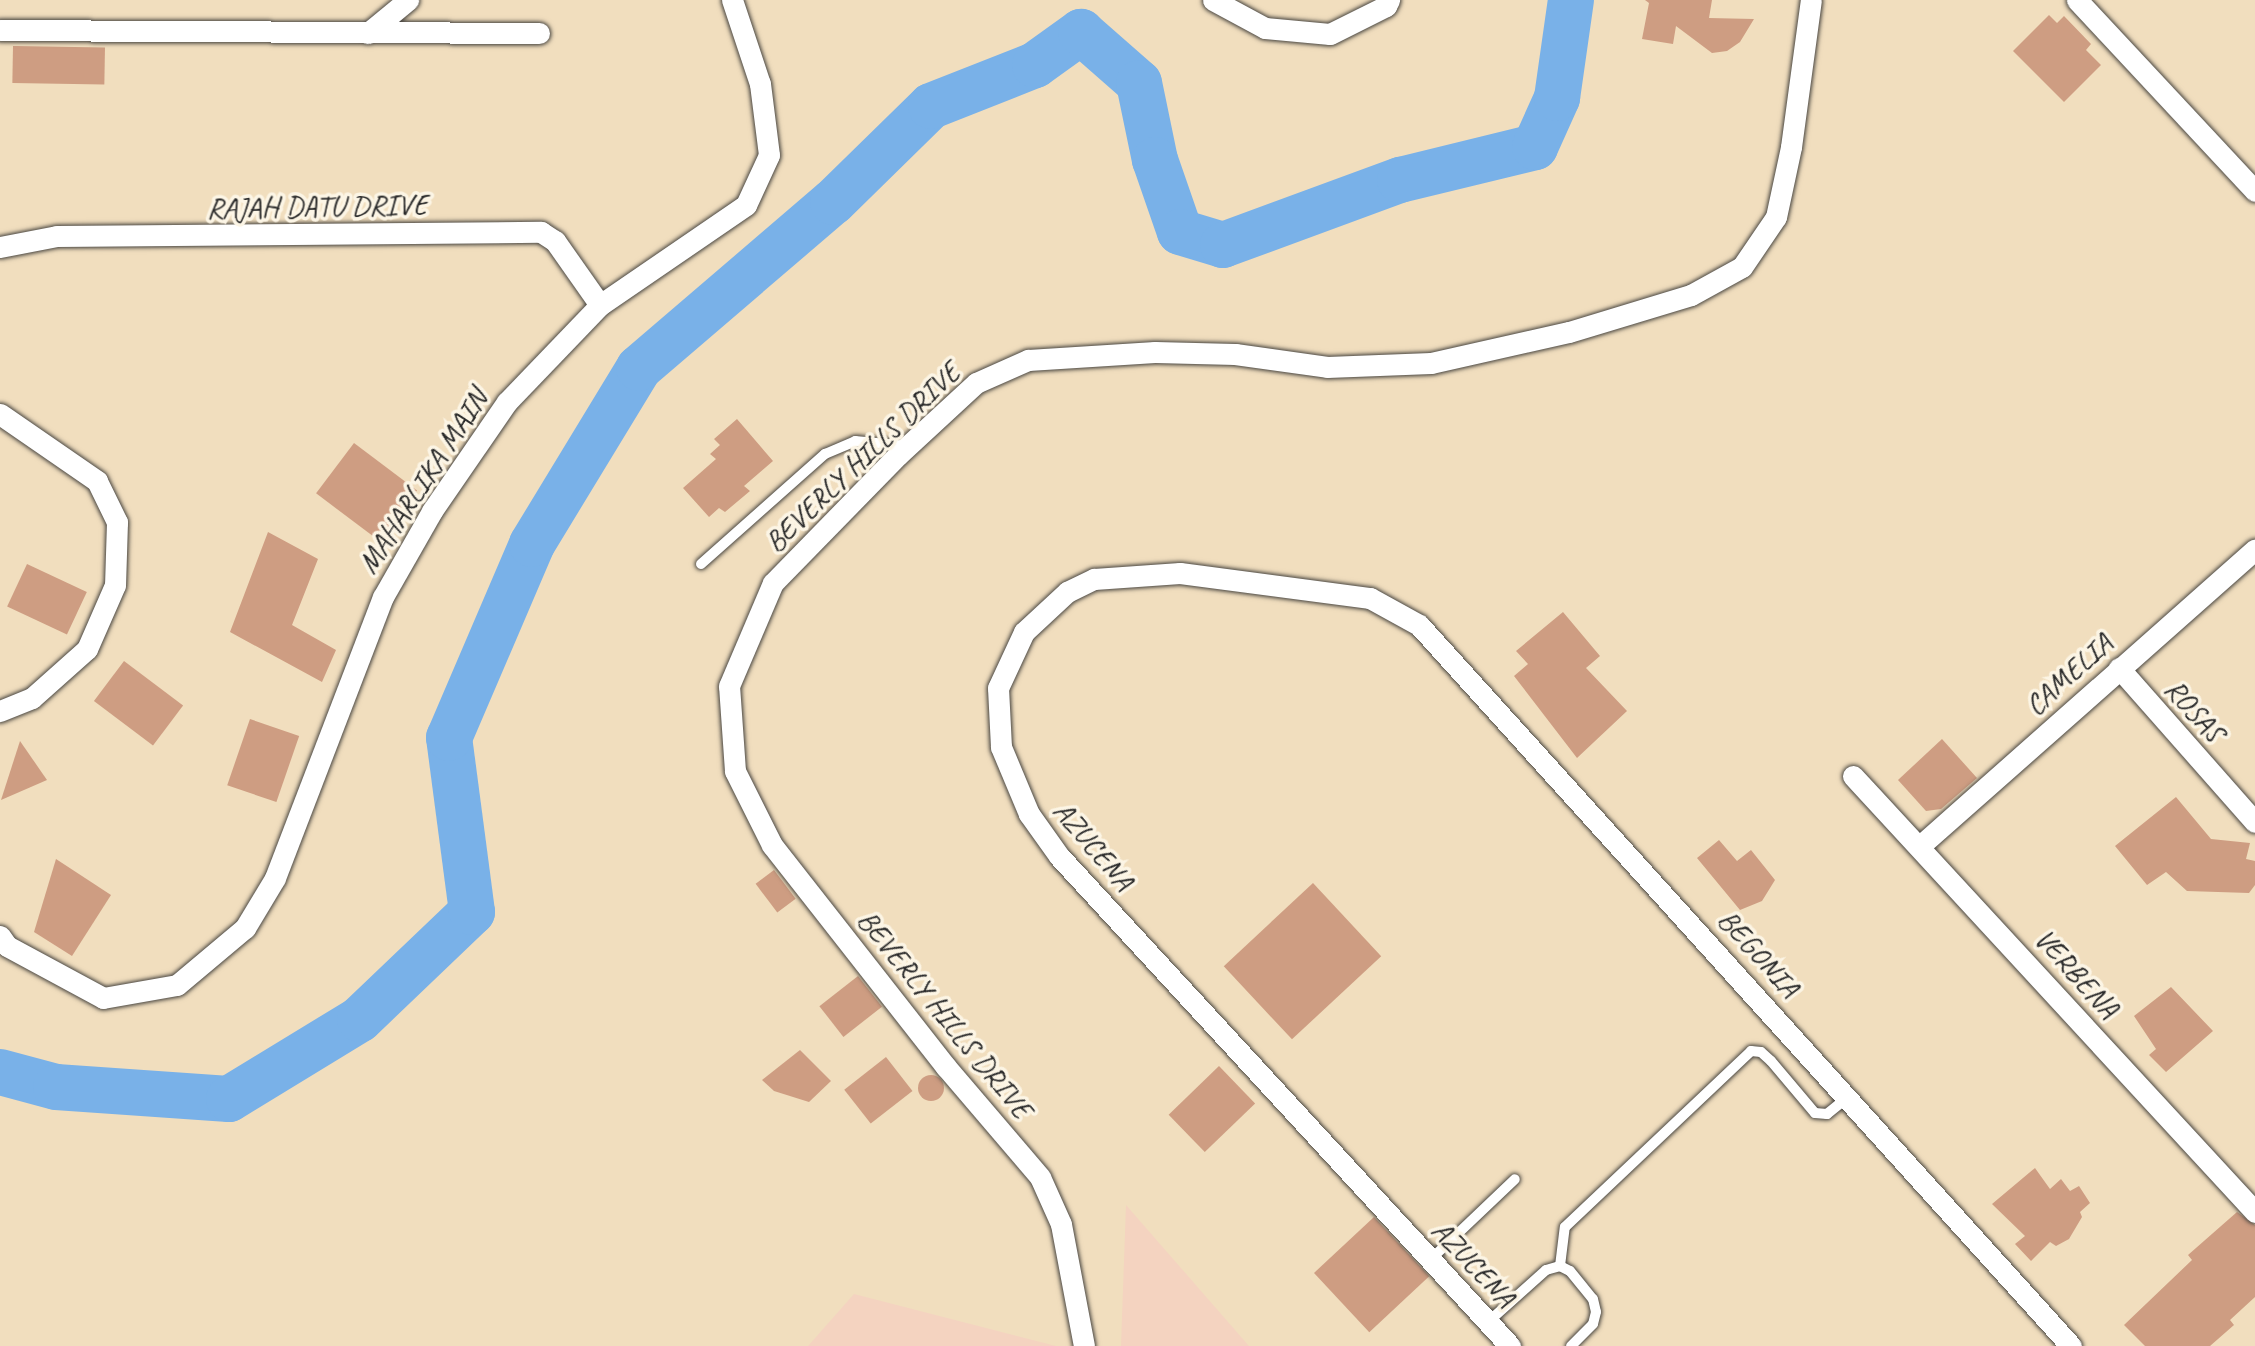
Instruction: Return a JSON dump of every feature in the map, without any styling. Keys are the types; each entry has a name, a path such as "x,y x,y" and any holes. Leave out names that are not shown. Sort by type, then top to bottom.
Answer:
{"street":[{"path":"368,33 408,0"},
{"name":"MAHARLIKA MAIN","path":"0,936 7,946 103,998 177,985 245,928 275,878 383,597 432,511 507,402 600,305 746,205 769,155 760,84 732,0"},
{"path":"1213,0 1265,28 1330,34 1386,6 1389,0"},
{"name":"BEVERLY HILLS DRIVE","path":"1084,1346 1061,1224 1040,1177 946,1067 772,845 735,771 729,685 773,583 908,446 976,383 1028,360 1154,352 1235,354 1327,367 1431,363 1569,332 1692,295 1742,267 1776,217 1791,147 1811,0"},
{"path":"2077,0 2255,191"},
{"path":"0,30 539,33"},
{"name":"RAJAH DATU DRIVE","path":"0,247 57,236 541,232 555,240 600,305"},
{"path":"0,414 97,481 117,522 115,585 87,649 32,698 0,711"},
{"name":"CAMELIA","path":"1921,845 2255,549"},
{"name":"AZUCENA","path":"1393,608 1370,598 1180,573 1094,579 1066,592 1024,632 998,688 997,714 1011,779 1059,856 1510,1346"},
{"name":"BEGONIA","path":"1393,608 1419,625 2071,1346"},
{"name":"ROSAS","path":"2119,668 2255,822"},
{"name":"VERBENA","path":"1853,776 1921,845 2255,1212"}],"lane":[{"path":"701,564 825,454 855,441 908,446"},
{"path":"1560,1266 1565,1227 1751,1051 1761,1052 1771,1061 1815,1113 1827,1114 1848,1097"},
{"path":"1430,1260 1514,1179"},
{"path":"1488,1322 1546,1270 1560,1266 1570,1271 1593,1299 1596,1312 1593,1324 1571,1346"}],"shaded area":[{"path":"1126,1205 1249,1346 1121,1346"},
{"path":"854,1294 1056,1346 808,1346"}],"building":[{"path":"1645,0 1712,0 1709,18 1754,19 1740,42 1727,51 1712,53 1676,26 1673,44 1642,39 1649,3"},
{"path":"2049,15 2057,23 2064,16 2091,44 2086,50 2101,65 2064,102 2013,51"},
{"path":"13,46 105,48 104,85 12,83"},
{"path":"737,419 773,461 744,486 750,491 725,512 719,508 709,517 683,488 716,459 710,454 720,445 714,439"},
{"path":"354,443 417,491 379,541 316,493"},
{"path":"268,532 318,559 292,625 336,650 322,682 230,632"},
{"path":"27,564 87,592 67,634 7,607"},
{"path":"1563,612 1600,656 1586,668 1627,711 1577,758 1514,676 1528,664 1516,651"},
{"path":"124,661 183,706 153,745 94,701"},
{"path":"250,719 299,736 276,802 227,785"},
{"path":"1942,739 1977,778 1941,809 1926,811 1898,780"},
{"path":"20,741 47,780 1,800"},
{"path":"2176,797 2211,839 2250,843 2246,859 2255,861 2255,885 2249,893 2187,891 2166,872 2147,885 2115,846"},
{"path":"1719,840 1737,861 1751,850 1775,880 1762,901 1740,910 1697,858"},
{"path":"56,859 111,895 72,956 34,932"},
{"path":"774,870 796,899 777,913 756,884"},
{"path":"1313,883 1381,956 1292,1039 1224,966"},
{"path":"858,976 882,1007 843,1037 819,1006"},
{"path":"2171,987 2213,1031 2166,1072 2149,1055 2156,1049 2134,1016"},
{"path":"800,1050 831,1081 809,1102 774,1091 762,1080"},
{"path":"886,1057 912,1091 871,1124 844,1090"},
{"path":"1219,1066 1255,1103 1205,1152 1169,1115"},
{"path":"931,1075 940,1079 944,1088 940,1097 931,1101 922,1097 918,1088 922,1079"},
{"path":"2035,1168 2050,1189 2061,1179 2070,1191 2079,1186 2090,1203 2080,1212 2082,1217 2069,1239 2056,1246 2050,1242 2031,1261 2015,1244 2025,1236 1992,1204"},
{"path":"2237,1212 2255,1225 2255,1297 2230,1320 2234,1325 2210,1346 2145,1346 2124,1325 2192,1260 2188,1255"},
{"path":"1374,1217 1429,1276 1369,1332 1314,1273"}],"waterway":[{"path":"0,1072 56,1087 229,1099 360,1019 472,912 449,738 532,544 639,368 833,202 931,106 1035,65 1081,32 1139,83 1155,160 1180,232 1223,245 1400,180 1535,147 1557,98 1571,0"}]}
